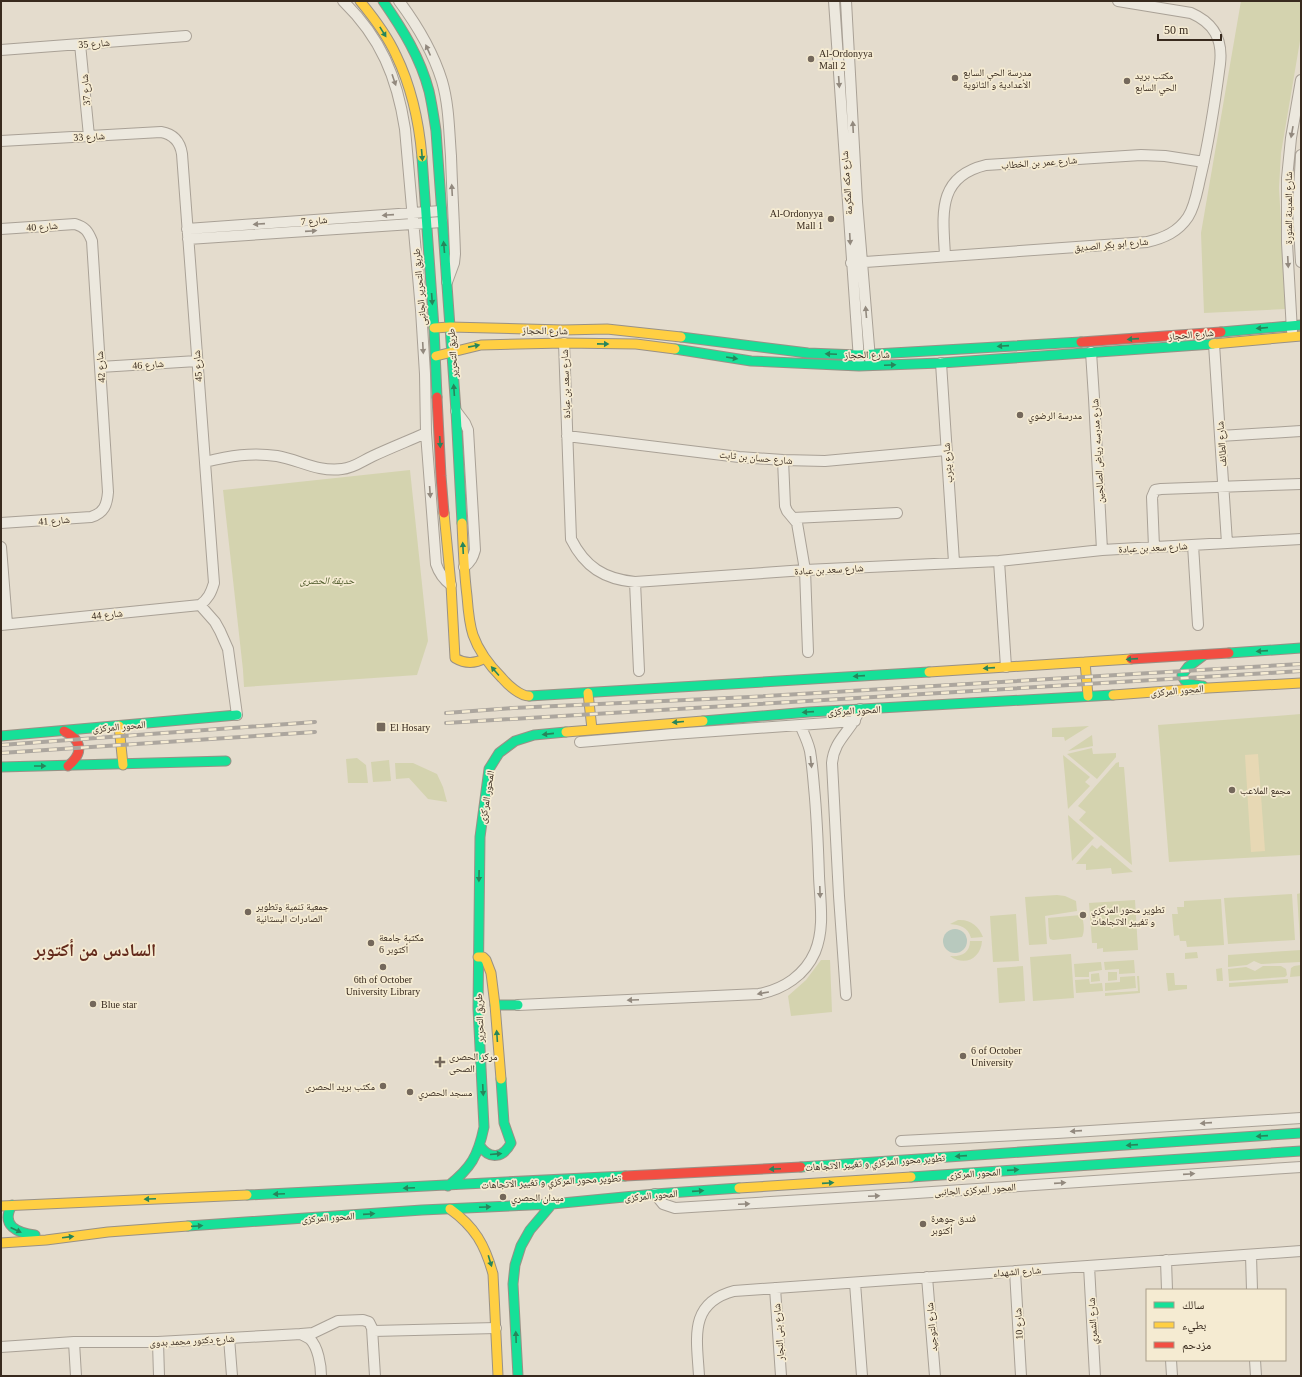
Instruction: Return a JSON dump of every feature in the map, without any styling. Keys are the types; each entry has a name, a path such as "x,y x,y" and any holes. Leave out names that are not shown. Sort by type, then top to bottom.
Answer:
{"main road":[{"name":"طريق التحرير","path":"360,1 377,22 396,54 407,81 420,135 436,356 441,476 451,585 455,658 468,663 477,662 485,658"},
{"name":"طريق التحرير","path":"383,1 408,39 429,91 436,131 456,411"},
{"name":"شارع الحجاز","path":"434,328 450,327 563,330 607,329 788,351 858,355 1130,339 1297,325"},
{"name":"شارع الحجاز","path":"436,356 481,344 636,344 751,361 859,366 941,363 1214,344 1297,336"},
{"path":"464,567 471,627 476,644 502,679 525,696 1301,648"},
{"path":"1205,655 1186,667 1183,676 1188,682 1208,688"},
{"path":"1085,662 1088,696"},
{"name":"المحور المركزى","path":"480,837 489,770 499,753 507,746 524,737 592,730 860,709 941,706 1301,683"},
{"path":"588,692 592,730"},
{"name":"المحور المركزى","path":"1,736 237,715"},
{"path":"119,726 123,765"},
{"path":"64,731 74,737 78,742 79,747 77,759 68,766"},
{"path":"1,767 123,765 226,761"},
{"name":"طريق التحرير","path":"448,1186 466,1170 474,1158 480,1146 484,1127 478,1008 480,837"},
{"name":"طريق التحرير","path":"478,957 485,959 489,967 495,1005 504,1123 511,1143 506,1151 494,1156 486,1153 480,1146"},
{"path":"495,1005 518,1005"},
{"name":"تطوير محور المركزي و تغيير الاتجاهات","path":"448,1186 784,1168 1301,1133"},
{"name":"المحور المركزى","path":"1,1243 46,1240 108,1232 450,1209 552,1204 655,1194 1301,1151"},
{"path":"1,1206 448,1186"},
{"path":"518,1376 513,1284 515,1265 521,1246 530,1230 552,1204"},
{"path":"12,1205 6,1216 6,1220 10,1228 17,1232 37,1236 46,1240"},
{"path":"450,1209 461,1216 474,1231 485,1247 490,1260 493,1274 498,1376"}],"street":[{"name":"طريق التحرير الجانبى","path":"343,1 369,31 383,53 401,103 405,129 422,332 425,374 426,433 436,564 439,572 451,585"},
{"path":"399,1 423,37 442,81 447,102 455,254 454,264 447,283"},
{"name":"شارع مكه المكرمة","path":"834,1 859,366"},
{"name":"شارع مكه المكرمة","path":"846,1 857,202 871,365"},
{"name":"شارع ابو بكر الصديق","path":"851,263 1141,242 1159,239 1175,230 1188,217 1192,209 1204,162 1213,117 1221,60 1219,40 1215,31 1208,23 1191,13 1118,1"},
{"name":"شارع 35","path":"1,50 186,36"},
{"name":"شارع 37","path":"80,44 89,136"},
{"name":"شارع المدينة المنورة","path":"1297,336 1287,243 1287,178 1291,138 1301,80"},
{"name":"شارع 33","path":"1,141 161,132 169,133 176,138"},
{"name":"شارع 45","path":"176,138 181,148 214,583 210,596 200,605"},
{"name":"شارع عمر بن الخطاب","path":"945,256 943,215 945,200 951,186 961,175 974,168 986,165 1141,155 1165,156 1204,162"},
{"name":"شارع المدينة المنورة","path":"1301,155 1298,208 1301,262"},
{"name":"شارع 7","path":"188,234 441,211"},
{"name":"شارع 7","path":"188,234 442,222"},
{"name":"شارع 40","path":"1,229 75,224 83,226"},
{"name":"شارع 42","path":"83,226 89,233 92,241 108,492 108,502 104,510"},
{"name":"شارع سعد بن عبادة","path":"564,343 571,539 576,549 591,567 612,578 623,581 635,582 805,570 999,560 1102,550 1301,539"},
{"name":"شارع الطائف","path":"1214,344 1227,543"},
{"name":"شارع مدرسه رياض الصالحين","path":"1090,352 1094,398 1102,550"},
{"name":"شارع 46","path":"100,367 197,361"},
{"name":"شارع يثرب","path":"941,363 954,562"},
{"path":"456,411 465,422 468,430 475,550 474,556 464,567"},
{"path":"1220,436 1301,431"},
{"path":"205,462 229,456 256,454 278,456 326,470 343,469 359,465 372,456 426,433"},
{"name":"شارع حسان بن ثابت","path":"567,436 739,457 783,460 825,461 946,450"},
{"path":"783,460 784,506 797,523 805,570 808,652"},
{"path":"1154,547 1152,497 1155,490 1301,484"},
{"name":"شارع 41","path":"1,523 91,517 104,510"},
{"path":"793,518 897,513"},
{"path":"1193,545 1198,625"},
{"path":"1,547 4,625"},
{"path":"999,560 1006,667"},
{"path":"635,582 639,671"},
{"path":"200,605 220,631 228,648 237,715"},
{"name":"شارع 44","path":"4,625 200,605"},
{"path":"846,996 832,763 834,752 839,740 855,721 860,709"},
{"path":"580,742 855,721"},
{"path":"518,1005 759,994 785,986 799,975 815,954 821,928 818,828 811,758 808,744 800,725"},
{"path":"901,1140 1057,1133 1301,1118"},
{"name":"المحور المركزى الجانبى","path":"655,1194 663,1204 675,1208 1301,1167"},
{"name":"شارع الشهداء","path":"699,1376 697,1327 700,1316 706,1307 714,1300 723,1294 734,1291 1301,1251"},
{"path":"1251,1255 1252,1289"},
{"path":"1166,1260 1167,1289"},
{"name":"شارع الشمري","path":"1089,1266 1094,1376"},
{"name":"شارع 10","path":"1016,1271 1021,1376"},
{"name":"شارع التوحيد","path":"927,1277 935,1376"},
{"path":"855,1283 862,1376"},
{"name":"شارع بنى النجار","path":"775,1288 781,1376"},
{"name":"شارع دكتور محمد بدوى","path":"1,1347 74,1342 158,1342 301,1334 313,1333 338,1321 360,1320 369,1322 373,1331"},
{"path":"375,1376 373,1331 496,1328"},
{"path":"301,1334 309,1338 313,1343 322,1376"},
{"path":"229,1338 232,1376"},
{"path":"74,1342 76,1376"},
{"path":"158,1342 159,1376"},
{"path":"1171,1361 1172,1376"},
{"path":"1255,1361 1256,1376"}],"green space":[{"path":"1241,1 1301,1 1301,35 1281,153 1279,188 1286,309 1204,313 1201,233"},
{"name":"حديقة الحصرى","path":"410,470 428,641 417,675 244,687 223,490"},
{"name":"مجمع الملاعب","path":"1301,714 1301,855 1169,862 1158,725"},
{"path":"1089,726 1065,741 1064,737 1052,737 1052,728"},
{"path":"1092,735 1093,746 1068,751"},
{"path":"1092,748 1093,754 1116,753 1116,757 1097,779 1067,754"},
{"path":"1063,755 1090,777 1085,782 1090,786 1068,809"},
{"path":"357,758 366,765 368,783 348,783 346,759"},
{"path":"389,760 391,781 373,782 371,762"},
{"path":"1119,762 1119,767 1124,767 1132,865 1079,820 1086,812 1078,806 1116,763"},
{"path":"395,763 413,763 437,774 443,787 447,802 428,799 409,778 396,779"},
{"path":"1068,815 1094,838 1072,861"},
{"path":"1092,845 1097,849 1101,845 1133,872 1112,874 1111,868 1086,870 1086,864 1076,864"},
{"path":"1301,893 1301,940 1300,940 1297,894"},
{"path":"1292,894 1295,940 1228,944 1224,898"},
{"path":"1065,896 1076,901 1077,911 1045,916 1047,944 1029,945 1025,897"},
{"path":"1221,899 1224,945 1187,947 1186,941 1180,941 1179,935 1174,936 1172,914 1178,914 1177,907 1184,907 1184,901"},
{"path":"1135,900 1138,950 1103,952 1103,948 1097,949 1097,943 1092,943 1089,903"},
{"path":"1016,914 1019,961 993,962 990,916"},
{"path":"1081,915 1084,926 1082,937 1050,939 1048,918"},
{"path":"958,920 974,924 983,937 971,938 968,931 963,927 950,924"},
{"path":"970,941 982,941 979,952 971,959 961,961 950,956 958,956 967,951"},
{"path":"1301,950 1301,962 1261,964 1254,961 1247,965 1228,967 1228,955"},
{"path":"1197,952 1198,958 1185,959 1185,953"},
{"path":"1071,954 1074,998 1033,1001 1030,957"},
{"path":"821,960 830,960 832,1012 791,1016 788,996 806,980"},
{"path":"1134,960 1135,973 1119,974 1119,969 1105,970 1104,962"},
{"path":"1101,962 1102,970 1089,972 1089,977 1075,977 1074,964"},
{"path":"1301,965 1301,976 1290,977 1291,968"},
{"path":"1023,966 1025,1001 999,1003 997,968"},
{"path":"1263,966 1281,966 1286,969 1287,975 1285,977 1229,981 1228,969 1246,967 1255,971"},
{"path":"1222,968 1223,981 1217,981 1216,969"},
{"path":"1108,972 1117,972 1117,980 1108,981"},
{"path":"1099,973 1100,981 1091,982 1091,974"},
{"path":"1166,973 1174,973 1175,985 1187,985 1187,989 1168,991"},
{"path":"1135,976 1136,988 1105,991 1105,983 1120,982 1120,977"},
{"path":"1137,976 1139,976 1140,993 1105,996 1105,993 1138,991"},
{"path":"1089,979 1090,984 1102,983 1103,991 1076,993 1075,980"},
{"path":"1288,979 1288,983 1229,987 1229,983"}],"sand":[{"path":"1258,754 1265,851 1251,852 1245,755"}],"shaded area":[{"path":"950,929 960,929 967,936 967,946 960,953 950,953 943,946 943,936"}],"railway":[{"path":"446,713 513,708 750,697 1301,664"},
{"path":"446,723 1301,671"},
{"path":"1,745 315,722"},
{"path":"1,753 315,732"}],"traffic: fast":[{"path":"383,1 404,33 421,67 429,91 436,131 456,411 462,523"},
{"path":"422,157 434,328 437,397"},
{"path":"1221,332 1301,325"},
{"path":"681,337 808,353 858,355 1081,342"},
{"path":"675,349 751,361 859,366 941,363 1213,344"},
{"path":"1229,653 1301,648"},
{"path":"1203,686 1187,682 1182,675 1188,667 1204,655"},
{"path":"529,696 929,672"},
{"path":"703,721 809,712 1113,695"},
{"path":"1,736 237,715"},
{"path":"448,1186 468,1167 472,1161 479,1146 484,1127 478,1008 480,837 489,769 499,753 515,741 534,735 566,732"},
{"path":"1,767 226,761"},
{"path":"495,1005 518,1005"},
{"path":"480,1146 488,1154 496,1155 504,1152 511,1143 504,1123 501,1079"},
{"path":"801,1167 1301,1133"},
{"path":"911,1177 1301,1151"},
{"path":"247,1195 625,1176"},
{"path":"188,1226 422,1210 552,1204 739,1188"},
{"path":"518,1376 513,1284 515,1265 521,1246 530,1230 552,1204"},
{"path":"12,1205 8,1218 13,1227 17,1230 35,1235"}],"traffic: slow":[{"path":"360,1 384,34 406,79 414,104 422,157"},
{"path":"434,328 450,327 563,330 607,329 681,337"},
{"path":"1213,344 1301,336"},
{"path":"436,356 481,345 564,343 636,344 675,349"},
{"path":"444,513 451,585 455,658 470,662 485,658"},
{"path":"462,523 468,611 475,641 489,664 507,684 514,690 529,696"},
{"path":"929,672 1131,659"},
{"path":"1085,662 1088,696"},
{"path":"1113,695 1301,683"},
{"path":"588,693 592,729"},
{"path":"566,732 703,721"},
{"path":"119,726 123,765"},
{"path":"478,957 483,957 486,960 491,973 501,1079"},
{"path":"739,1188 911,1177"},
{"path":"1,1206 247,1195"},
{"path":"450,1209 459,1216 478,1237 493,1274 498,1376"},
{"path":"1,1243 46,1240 108,1232 188,1226"}],"traffic: jam":[{"path":"1081,342 1221,332"},
{"path":"437,397 444,513"},
{"path":"1131,659 1229,653"},
{"path":"64,731 74,738 79,747 77,756 68,766"},
{"path":"625,1176 801,1167"}],"place":[{"name":"Al-Ordonyya Mall 2","path":"811,59"},
{"name":"مدرسة الحي السابع الأعدادية و الثانوية","path":"955,78"},
{"name":"مكتب بريد الحي السابع","path":"1127,81"},
{"name":"Al-Ordonyya Mall 1","path":"831,219"},
{"name":"مدرسة الرضوي","path":"1020,415"},
{"name":"El Hosary","path":"381,727"},
{"name":"مجمع الملاعب","path":"1232,790"},
{"name":"جمعية تنمية وتطوير الصادرات البستانية","path":"248,912"},
{"name":"تطوير محور المركزي و تغيير الاتجاهات","path":"1083,915"},
{"name":"مكتبة جامعة 6 أكتوبر","path":"371,943"},
{"name":"6th of October University Library","path":"383,967"},
{"name":"Blue star","path":"93,1004"},
{"name":"6 of October University","path":"963,1056"},
{"name":"مركز الحصرى الصحى","path":"440,1062"},
{"name":"مكتب بريد الحصرى","path":"383,1086"},
{"name":"مسجد الحصري","path":"410,1092"},
{"name":"ميدان الحصري","path":"503,1197"},
{"name":"فندق جوهرة أكتوبر","path":"923,1224"}],"district":[{"name":"السادس من أكتوبر","path":"95,950"}]}
